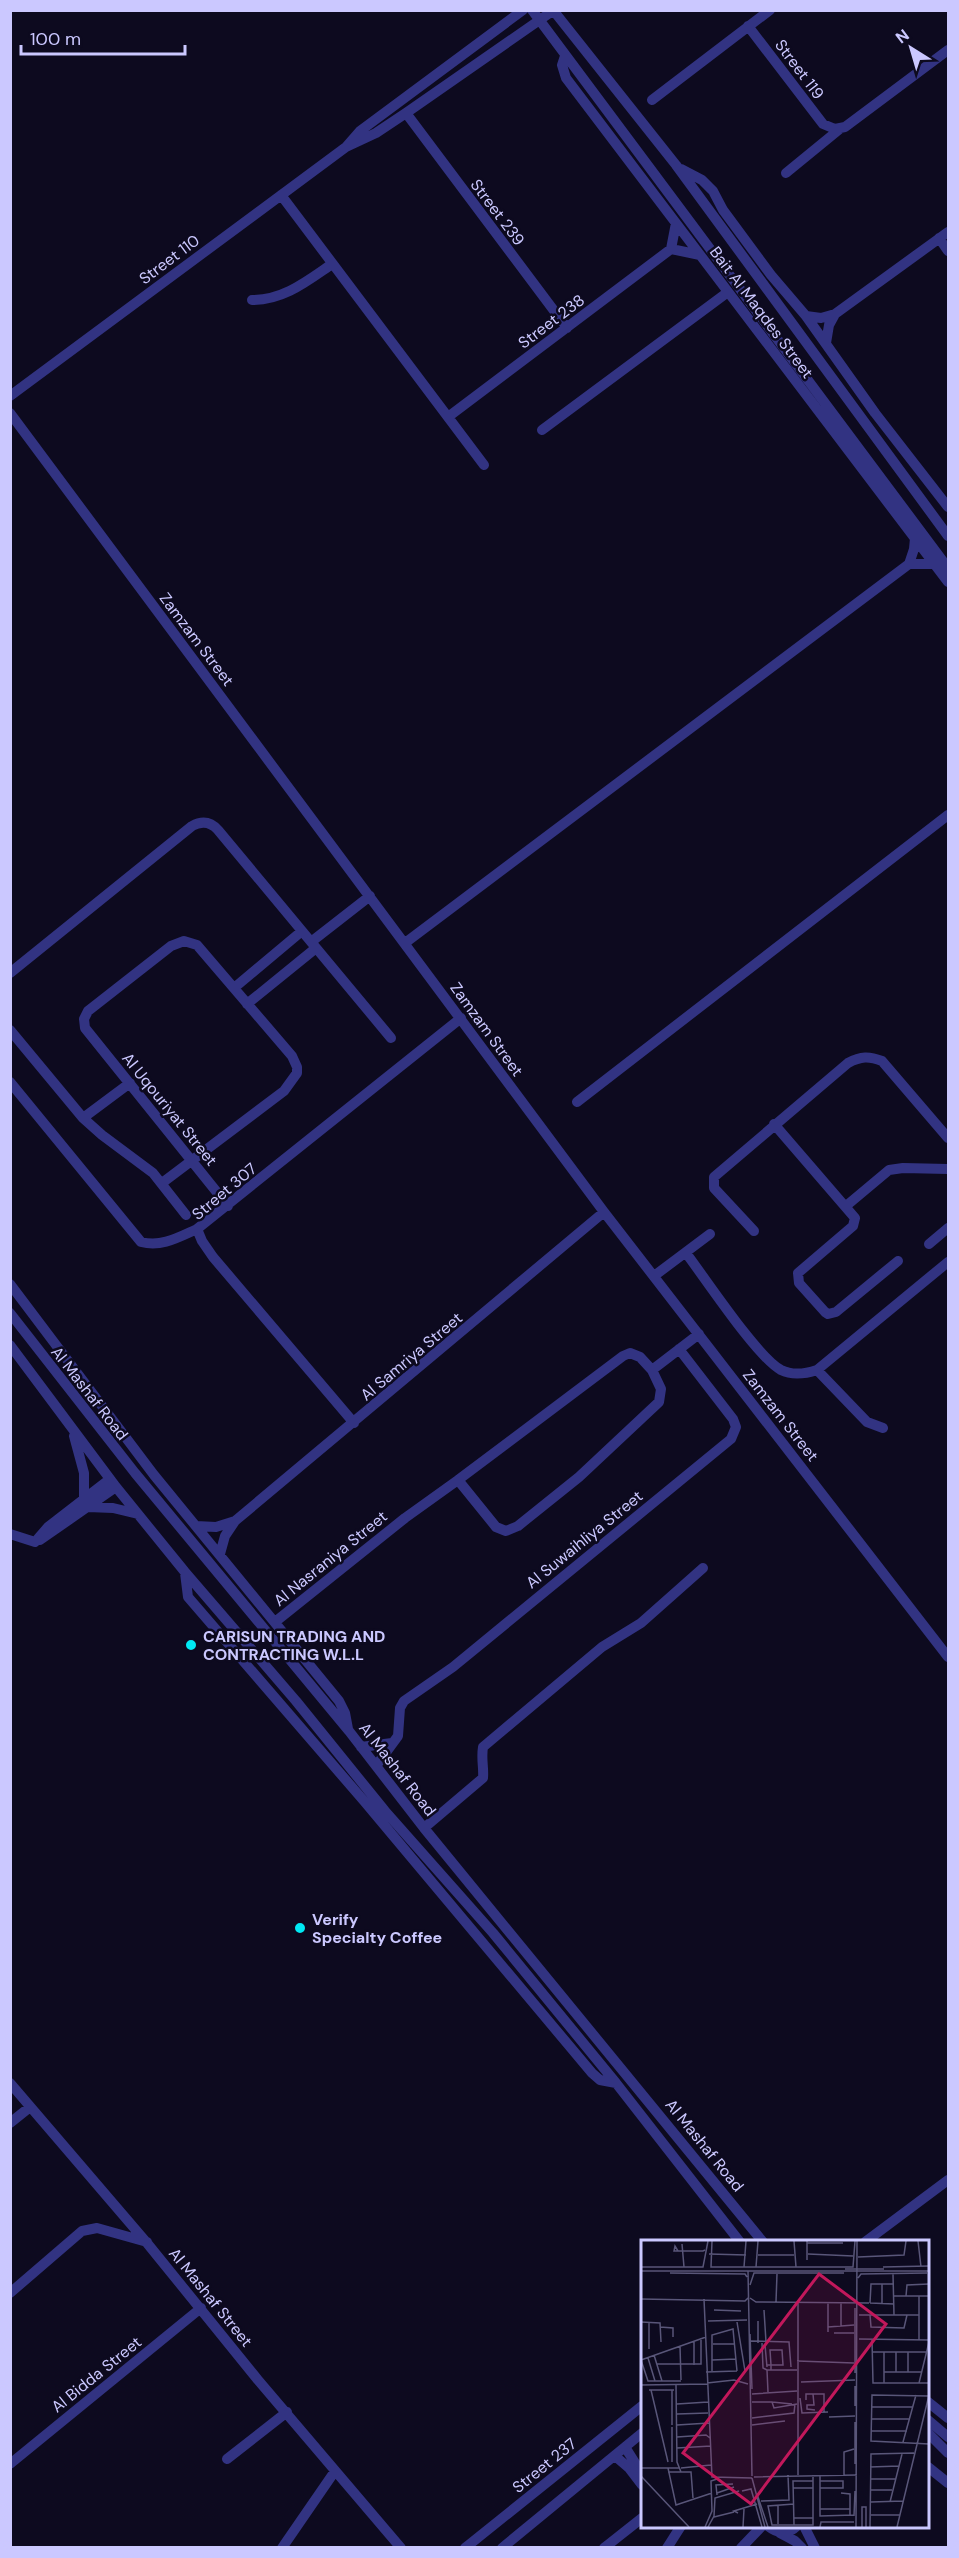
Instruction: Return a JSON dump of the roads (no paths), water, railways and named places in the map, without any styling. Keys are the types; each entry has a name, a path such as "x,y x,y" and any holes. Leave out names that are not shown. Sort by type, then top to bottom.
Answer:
{"street":[{"name":"Street 110","path":"346,147 360,131 523,10"},
{"path":"652,100 770,10"},
{"name":"Street 110","path":"10,396 346,147 376,133 406,113 536,15 553,11"},
{"name":"Bait Al Maqdes Street","path":"553,11 676,165 948,536"},
{"name":"Bait Al Maqdes Street","path":"536,15 891,499 915,538 948,582"},
{"name":"Street 119","path":"748,26 819,119 829,127 841,128"},
{"path":"786,173 841,128 948,50"},
{"name":"Bait Al Maqdes Street","path":"565,56 562,65 566,78 728,292 948,568"},
{"name":"Street 239","path":"406,113 567,328"},
{"name":"Bait Al Maqdes Street","path":"676,165 702,180 713,191 723,210 771,275 807,316 875,413 948,507"},
{"path":"281,195 484,465"},
{"path":"676,223 671,249 700,255"},
{"path":"807,316 821,318 835,314 944,235 948,251"},
{"name":"Street 238","path":"448,417 671,249"},
{"path":"252,300 271,299 289,292 332,264"},
{"path":"542,430 728,292"},
{"path":"826,343 829,325 835,314"},
{"path":"848,372 855,410"},
{"name":"Zamzam Street","path":"10,412 604,1212 948,1657"},
{"path":"405,943 909,564 915,538"},
{"path":"909,564 935,564"},
{"path":"577,1102 948,815"},
{"path":"10,973 192,826 204,822 218,830 392,1038"},
{"path":"247,1004 370,896"},
{"path":"162,1183 284,1091 297,1073 292,1056 234,988 302,931"},
{"name":"Al Uqouriyat Street","path":"228,1206 88,1031 84,1023 88,1011 177,942 184,941 197,945 234,988"},
{"name":"Street 307","path":"354,1423 213,1257 197,1229 461,1018"},
{"path":"10,1030 83,1118 111,1143 143,1165 162,1183 186,1215"},
{"path":"754,1231 714,1188 712,1182 718,1173 774,1124 848,1063 859,1057 871,1056 882,1060 948,1138"},
{"path":"10,1082 141,1242 154,1245 166,1243 197,1229"},
{"path":"83,1118 130,1083"},
{"path":"774,1124 855,1218 854,1224 800,1270 797,1276 798,1283 828,1314 836,1312 898,1262"},
{"path":"846,1206 889,1170 948,1169"},
{"name":"Al Samriya Street","path":"220,1554 225,1536 235,1521 604,1212"},
{"path":"929,1245 948,1228"},
{"path":"654,1276 710,1234"},
{"path":"686,1253 769,1361 779,1369 792,1374 805,1374 817,1370 948,1263"},
{"name":"Al Mashaf Road","path":"10,1284 154,1476 339,1701 345,1713 349,1731"},
{"name":"Al Mashaf Road","path":"10,1313 135,1473 349,1731 424,1828 763,2240"},
{"path":"459,1480 495,1527 506,1531 518,1526 579,1477 659,1402 661,1389 652,1370 699,1334"},
{"path":"55,1342 55,1373"},
{"name":"Al Mashaf Road","path":"10,1345 113,1483 185,1572 296,1701 385,1811 493,1934 616,2083 739,2240"},
{"name":"Al Suwaihliya Street","path":"376,1766 399,1733 400,1708 407,1698 453,1667 734,1436 736,1427 733,1419 679,1349"},
{"name":"Al Nasraniya Street","path":"275,1622 405,1518 459,1480 622,1356 630,1353 640,1357 652,1370"},
{"path":"817,1370 867,1422 883,1428"},
{"path":"73,1430 84,1473 86,1503"},
{"path":"10,1534 34,1542 50,1534 113,1483"},
{"path":"86,1503 138,1514"},
{"name":"Al Samriya Street","path":"196,1526 216,1527 235,1521"},
{"path":"424,1828 483,1778 483,1747 602,1647 641,1623 703,1569"},
{"path":"361,1748 392,1743"},
{"name":"Al Mashaf Street","path":"10,2083 147,2242 335,2471 401,2547"},
{"path":"10,2123 30,2107"},
{"path":"866,2240 948,2180"},
{"path":"10,2292 82,2231 89,2228 97,2228 147,2242"},
{"name":"Al Bidda Street","path":"10,2464 201,2308"},
{"path":"929,2404 948,2418"},
{"name":"Street 237","path":"465,2547 641,2407"},
{"path":"227,2459 287,2412"},
{"path":"929,2423 948,2437"},
{"path":"502,2547 641,2434"},
{"path":"929,2435 948,2453"},
{"path":"625,2447 641,2472"},
{"path":"615,2456 629,2468 641,2484"},
{"path":"929,2469 948,2483"},
{"path":"282,2547 335,2471"},
{"path":"604,2547 641,2518"},
{"path":"667,2547 680,2528"},
{"path":"741,2547 760,2528"},
{"path":"771,2528 802,2547"},
{"path":"780,2533 794,2528"},
{"path":"805,2528 815,2547"}],"place":[{"name":"CARISUN TRADING AND CONTRACTING W.L.L","path":"191,1645"},
{"name":"Verify Specialty Coffee","path":"300,1928"}]}
